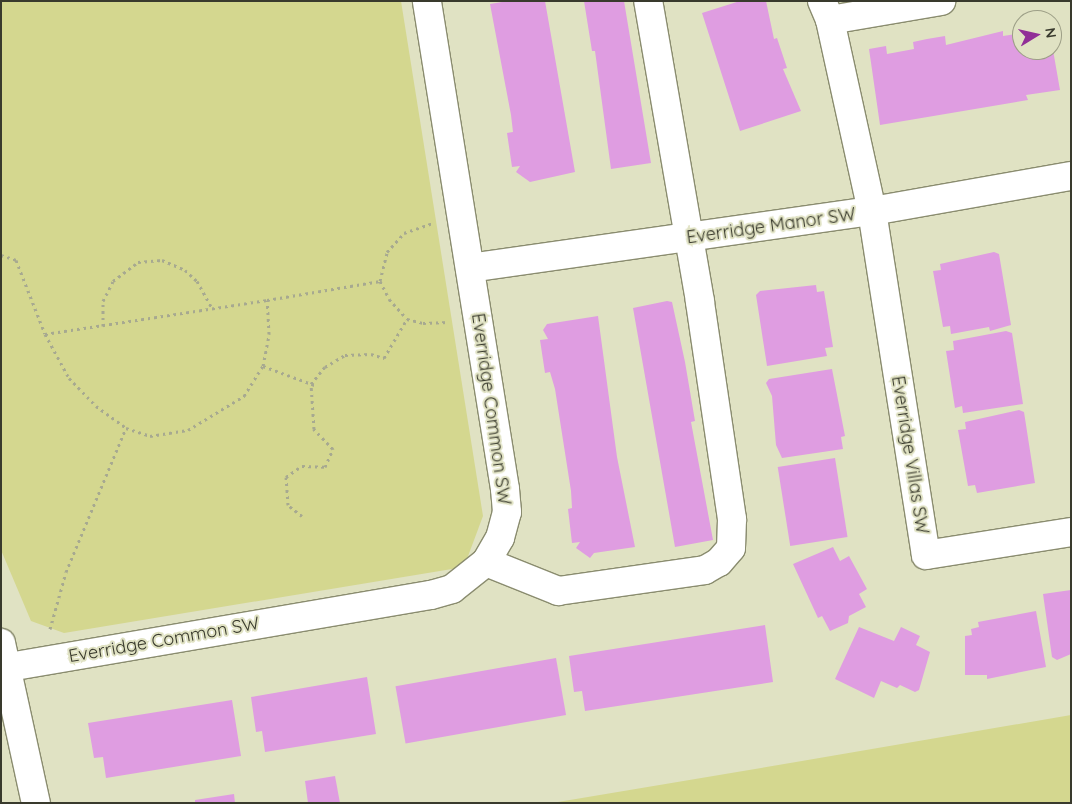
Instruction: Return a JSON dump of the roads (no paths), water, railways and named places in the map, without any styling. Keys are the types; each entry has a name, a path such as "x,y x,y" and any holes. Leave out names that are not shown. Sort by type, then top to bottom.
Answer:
{"street":[{"name":"Everridge Common SW","path":"5,658 45,661 431,595 452,589 486,562 500,538 507,512 478,318 426,1"},
{"path":"486,562 558,591 705,570 719,562 731,548 732,520 690,237 648,1"},
{"path":"872,211 826,10 941,1"},
{"name":"Everridge Manor SW","path":"470,268 872,211 1071,176"},
{"name":"Everridge Villas SW","path":"872,211 926,555 1071,532"},
{"path":"5,658 36,803"}]}
